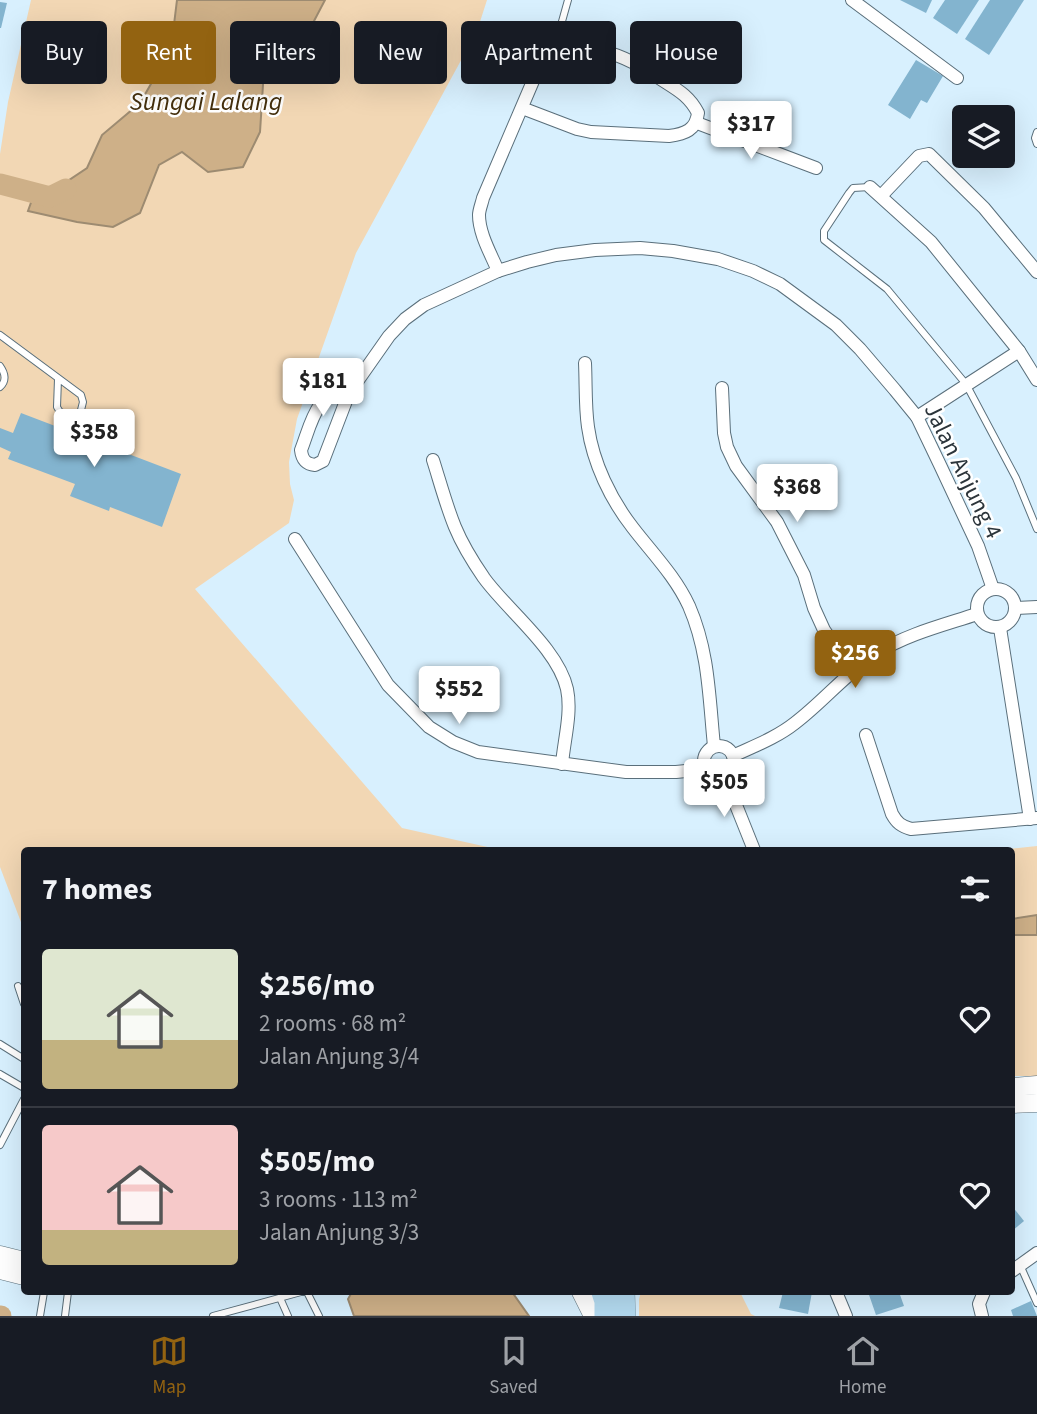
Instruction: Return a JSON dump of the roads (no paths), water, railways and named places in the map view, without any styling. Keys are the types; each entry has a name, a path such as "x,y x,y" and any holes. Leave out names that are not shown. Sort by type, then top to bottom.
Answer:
{"highway":[{"path":"604,1295 606,1301 621,1306"}],"street":[{"path":"852,0 957,78"},
{"path":"523,108 591,132 669,136 681,134 697,123 698,113 686,96 635,62 616,55"},
{"path":"498,271 487,246 479,215 483,198 532,84"},
{"path":"697,123 816,168"},
{"path":"881,196 919,156 929,154 984,208 1037,272"},
{"path":"870,187 931,242 1019,351 1037,380"},
{"name":"Jalan Anjung 4","path":"349,393 332,394 324,398 319,405 301,450 305,462 315,465 323,461 349,393 405,319 424,305 498,271 556,255 640,248 718,259 779,284 836,325 860,349 916,417 969,524 993,589"},
{"path":"916,417 1019,351"},
{"path":"585,363 588,426 593,452 619,508 669,572 699,631 706,657 714,746"},
{"path":"723,388 727,447 736,466 777,522 804,575 824,630 852,670"},
{"path":"433,460 454,526 470,555 484,578 548,651 558,668 566,688 569,706 562,764"},
{"path":"295,539 388,685 429,727 453,742 478,752 626,772 706,769"},
{"path":"993,589 1009,593 1016,608 1012,621 1000,628 986,625 978,614 979,598 993,589"},
{"path":"1016,608 1037,607"},
{"path":"733,756 776,737 852,670 880,652 919,633 978,614"},
{"path":"866,735 892,814 903,826 911,829 1034,819 1000,628"},
{"path":"714,746 725,747 733,756 733,765 724,775 713,775 704,764 706,753 714,746"},
{"path":"724,775 753,847"},
{"path":"1015,1087 1037,1085"},
{"path":"1015,1104 1037,1103"},
{"path":"1016,1268 1037,1253"},
{"path":"0,1255 21,1260"},
{"path":"0,1270 21,1275"},
{"path":"582,1295 593,1316"},
{"path":"836,1295 846,1316"},
{"path":"982,1316 979,1310 983,1295"}],"lane":[{"path":"562,21 568,0"},
{"path":"1037,132 1037,144"},
{"path":"870,187 853,188 824,231 824,240 887,289 966,384 1016,478 1037,530"},
{"path":"0,335 81,395 83,402 79,418 60,412 57,407 58,379"},
{"path":"0,366 5,375 0,387"},
{"path":"18,986 21,995"},
{"path":"0,1044 21,1057"},
{"path":"0,1074 21,1086"},
{"path":"0,1145 21,1106"},
{"path":"1016,1268 1037,1303"},
{"path":"40,1316 44,1295"},
{"path":"65,1316 68,1295"},
{"path":"213,1316 235,1313 291,1295"},
{"path":"309,1295 319,1316"},
{"path":"280,1298 288,1316"}],"water":[{"name":"Sungai Lalang","path":"177,0 325,0 314,21 230,21 230,84 263,84 260,132 243,167 208,172 182,152 159,165 140,213 113,227 28,211 33,197 57,188 87,168 102,135 140,103 151,84 216,84 216,21 174,21"},
{"path":"1037,915 1037,935 1015,935 1015,919"},
{"path":"350,1295 514,1295 529,1316 354,1316 348,1299"}],"waterway":[{"path":"0,184 50,197 66,189"}]}
